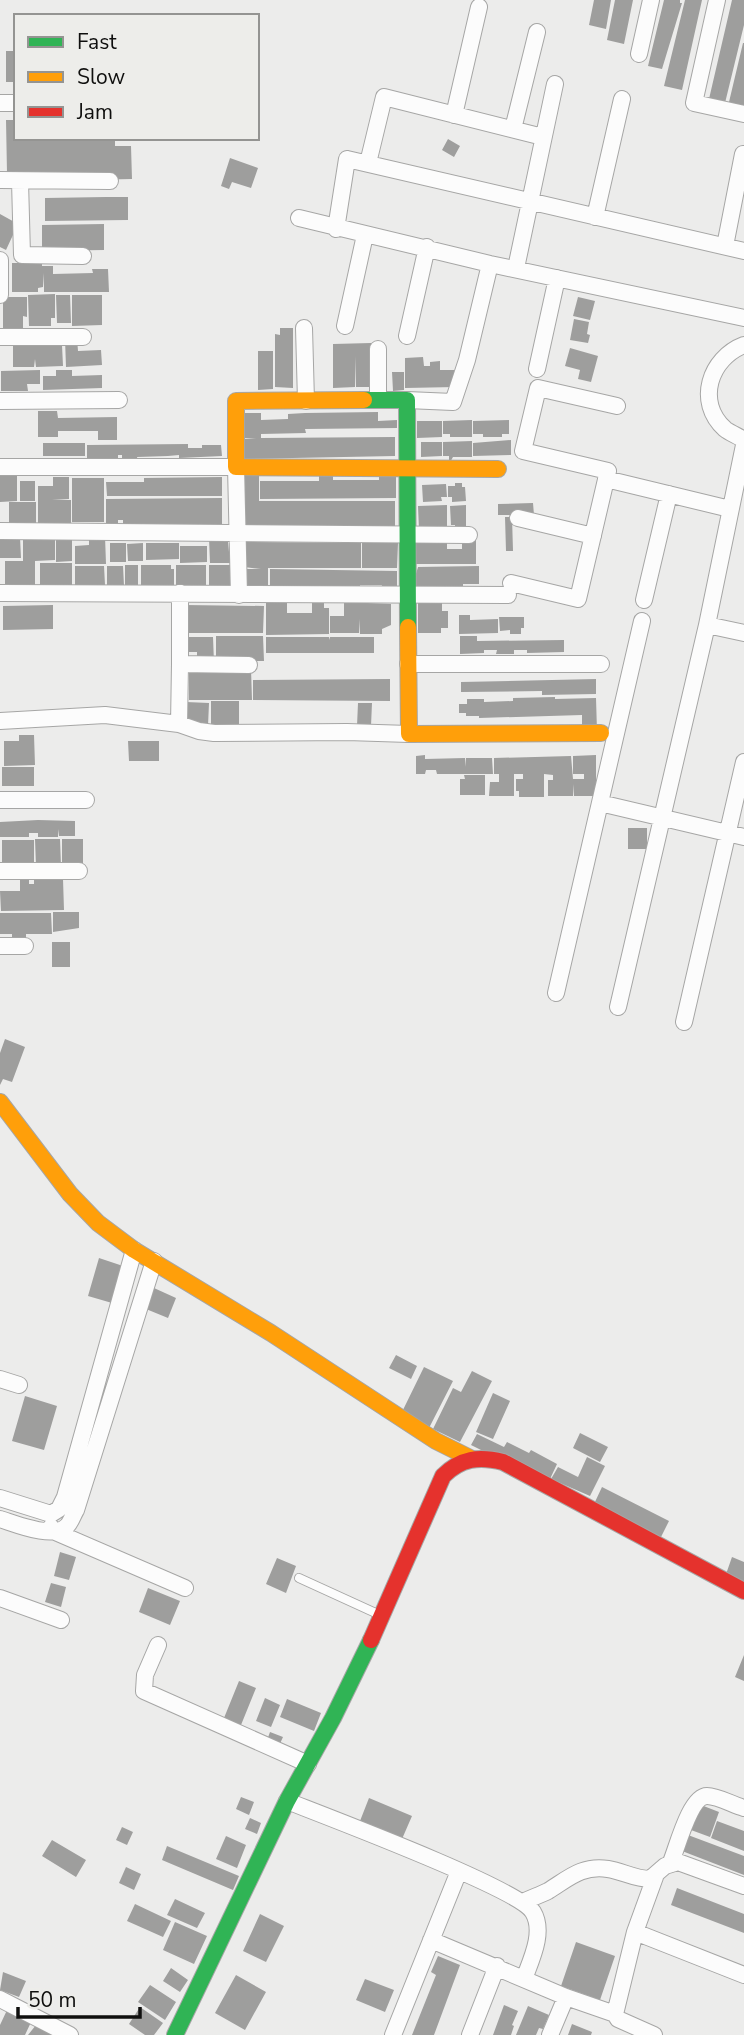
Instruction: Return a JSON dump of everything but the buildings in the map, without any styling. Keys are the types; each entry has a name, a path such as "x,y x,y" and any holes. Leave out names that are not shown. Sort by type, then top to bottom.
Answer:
{"street":[{"path":"639,54 651,0"},
{"path":"717,0 694,103 744,114"},
{"path":"454,115 479,7"},
{"path":"513,129 537,32"},
{"path":"516,268 555,85"},
{"path":"368,163 384,97 543,137"},
{"path":"595,217 622,99"},
{"path":"725,246 743,154"},
{"path":"336,229 347,159 744,251"},
{"path":"0,180 110,181"},
{"path":"20,181 22,255 83,257"},
{"path":"299,218 490,264 744,318"},
{"path":"345,326 365,235"},
{"path":"407,336 427,247"},
{"path":"0,260 0,295"},
{"path":"239,595 236,401 453,402 467,360 490,264"},
{"path":"537,369 557,278"},
{"path":"304,327 306,401"},
{"path":"0,337 83,337"},
{"path":"744,345 732,349 719,362 710,379 709,397 714,415 725,429 744,440"},
{"path":"378,349 378,400"},
{"path":"0,593 408,595 509,589 578,599 608,471 523,451 538,387 617,406"},
{"path":"0,401 120,400"},
{"path":"407,400 409,734"},
{"path":"618,1007 707,625 744,446"},
{"path":"0,467 498,469"},
{"path":"606,479 730,509"},
{"path":"644,600 669,494"},
{"path":"518,518 593,536"},
{"path":"0,531 469,536"},
{"path":"179,724 180,593"},
{"path":"556,993 642,621"},
{"path":"707,625 744,633"},
{"path":"180,664 249,665"},
{"path":"408,664 601,664"},
{"path":"0,721 105,715 179,724 214,733 601,733"},
{"path":"684,1022 744,762"},
{"path":"0,800 86,800"},
{"path":"600,803 744,837"},
{"path":"0,872 79,871"},
{"path":"0,946 25,946"},
{"path":"0,1102 86,1212 134,1250 271,1333 436,1441 470,1458"},
{"path":"0,1498 51,1514 59,1509 65,1497 134,1250"},
{"path":"0,1519 41,1531 54,1531 68,1525 76,1510 154,1261"},
{"path":"0,1379 19,1385"},
{"path":"83,1427 99,1435"},
{"path":"175,2035 287,1801 383,1616 443,1476 450,1468 470,1458 480,1457 503,1462 744,1591"},
{"path":"51,1514 50,1525 54,1531 185,1588"},
{"path":"0,1598 61,1620"},
{"path":"158,1645 145,1675 144,1690 308,1764"},
{"path":"615,2014 635,1932 655,1877 671,1862 692,1807 698,1799 708,1796 744,1808"},
{"path":"287,1801 459,1871 523,1902 533,1910 537,1921 536,1944 523,1979"},
{"path":"671,1862 678,1861 744,1886"},
{"path":"523,1902 547,1891 570,1875 587,1870 607,1869 642,1879 655,1877"},
{"path":"393,2035 459,1871"},
{"path":"635,1932 744,1975"},
{"path":"431,1940 566,1997 615,2014 618,2019 643,2033"},
{"path":"470,2035 496,1966"},
{"path":"551,2035 566,1997"},
{"path":"0,1999 70,2035"}],"lane":[{"path":"299,1578 383,1616"}],"traffic: fast":[{"path":"364,400 407,400 408,627"},
{"path":"175,2035 287,1801 333,1718 371,1640"}],"traffic: slow":[{"path":"364,400 236,401 236,467 498,469"},
{"path":"408,627 409,734 601,733"},
{"path":"0,1102 70,1194 98,1223 134,1250 271,1333 436,1441 470,1458"}],"traffic: jam":[{"path":"371,1640 443,1476 457,1465 471,1460 503,1462 744,1591"}]}
